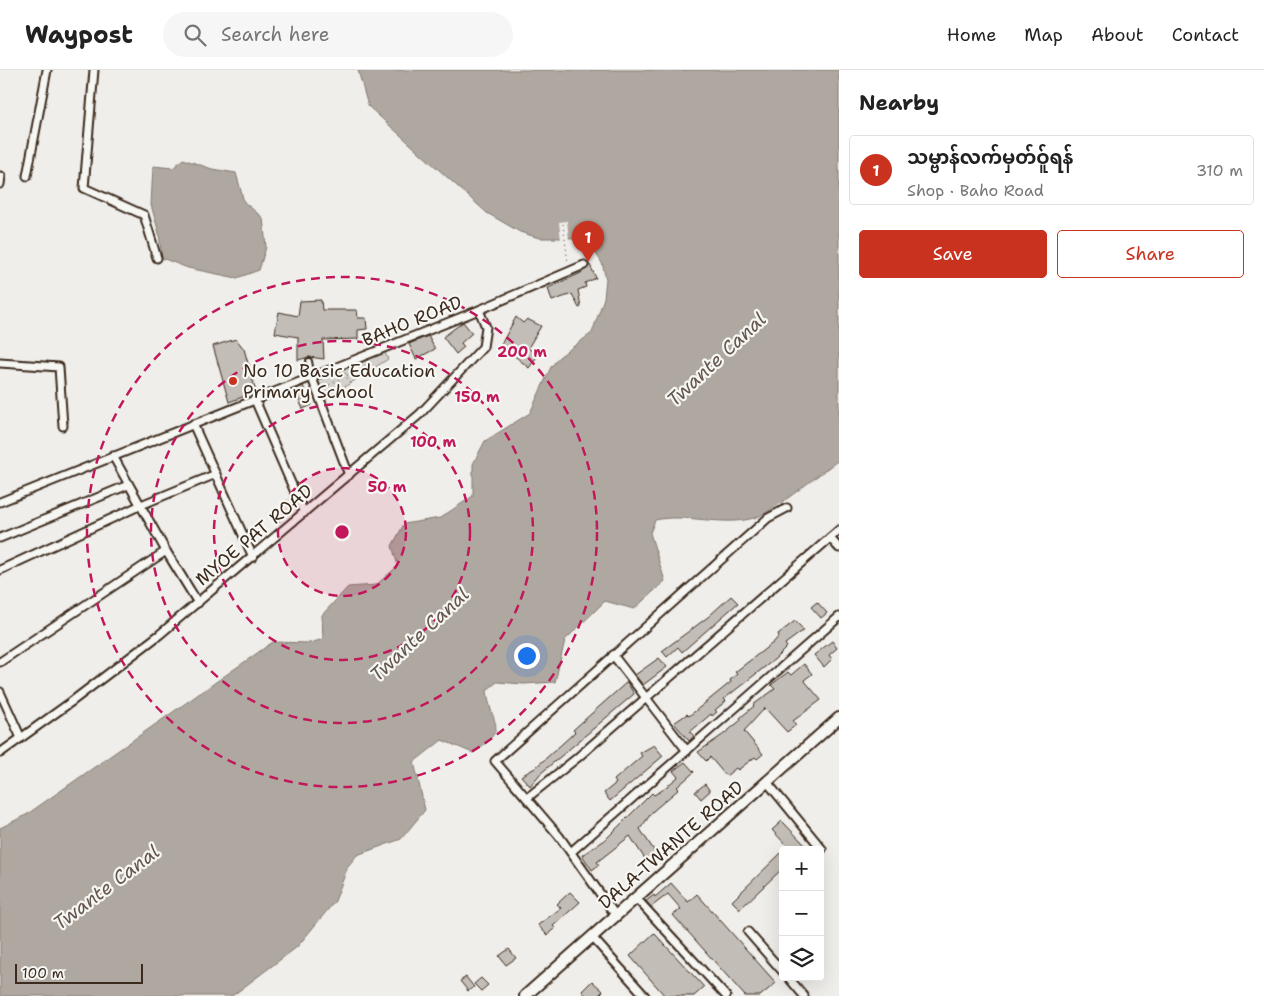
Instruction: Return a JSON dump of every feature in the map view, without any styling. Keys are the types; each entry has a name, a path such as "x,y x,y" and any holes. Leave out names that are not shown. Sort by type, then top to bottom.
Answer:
{"main road":[{"name":"DALA-TWANTE ROAD","path":"525,996 839,718"}],"street":[{"path":"27,176 47,70"},
{"path":"94,70 84,188 144,215 157,258"},
{"name":"BAHO ROAD","path":"0,502 312,378 584,265"},
{"name":"MYOE PAT ROAD","path":"0,753 78,696 198,603 420,414 483,347 486,327 479,310"},
{"path":"0,363 59,368 63,426"},
{"path":"312,378 349,475"},
{"path":"255,400 304,513"},
{"path":"193,424 253,557"},
{"path":"113,456 166,552 198,603"},
{"path":"0,570 141,505 216,474"},
{"path":"0,538 128,485"},
{"path":"616,916 571,852 495,761 768,518 787,508"},
{"path":"527,798 646,698 839,530"},
{"path":"830,538 839,548"},
{"path":"0,662 166,552"},
{"path":"571,852 839,617"},
{"path":"613,656 687,751"},
{"path":"0,692 21,738"},
{"path":"767,782 820,846"},
{"path":"636,898 726,996"},
{"path":"748,932 779,967"},
{"path":"592,937 645,996"},
{"path":"791,981 804,996"}],"lane":[{"path":"309,361 312,378"}],"path":[{"path":"563,224 567,261"},
{"path":"321,389 370,363"},
{"path":"342,368 350,384"}],"shaded area":[{"path":"384,351 388,359 326,399 317,378"}],"water":[{"name":"Twante Canal","path":"358,70 839,70 839,460 784,501 754,518 730,521 679,518 655,520 650,533 665,581 634,609 605,601 565,640 555,682 524,684 497,682 487,690 496,726 492,737 473,753 442,740 414,762 425,810 401,839 357,855 348,866 335,901 297,947 232,996 0,996 0,828 26,815 273,642 310,643 323,639 322,615 348,587 376,585 398,566 392,546 404,524 440,518 473,496 473,464 485,441 530,413 551,367 559,357 592,333 604,298 606,279 602,263 593,249 582,242 569,238 539,238 520,232 487,213 368,106"},
{"path":"183,159 212,169 236,173 244,202 263,218 266,247 259,270 237,278 188,268 162,258 159,233 151,205 153,166 173,168"}],"pier":[{"path":"567,221 569,240 561,240 559,222"}],"building":[{"path":"590,265 596,278 585,283 586,287 578,290 581,307 579,308 572,294 552,301 548,288 581,273"},
{"path":"321,300 322,310 357,310 358,318 366,318 367,329 358,330 358,339 323,340 324,359 309,357 298,360 298,337 275,333 279,312 298,316 300,301"},
{"path":"516,317 523,323 527,319 541,326 528,348 538,355 529,368 516,357 498,350"},
{"path":"463,322 472,333 461,343 464,347 456,354 443,337"},
{"path":"428,336 435,349 416,359 409,344"},
{"name":"No 10 Basic Education Primary School","path":"236,339 244,349 256,392 229,402 213,346"},
{"path":"303,386 312,405 303,409 294,390"},
{"path":"731,596 738,603 682,652 678,647 667,657 662,651 708,617"},
{"path":"817,602 827,613 821,618 811,607"},
{"path":"795,621 804,630 785,644 787,647 775,659 724,699 726,701 715,710 717,712 712,716 711,714 690,732 694,736 689,741 674,723 687,714 689,716 731,682 730,680 737,674 735,672 774,642 779,636 778,634"},
{"path":"832,641 837,648 829,655 832,659 824,667 814,655"},
{"path":"659,658 667,667 643,685 635,675"},
{"path":"804,664 812,674 804,680 821,700 793,721 796,725 787,732 765,708 744,731 763,754 757,759 755,757 738,770 736,768 726,776 710,757 706,761 698,752 724,734 741,720 740,718 753,705 775,689 771,685 788,672 791,675"},
{"path":"627,682 634,694 540,774 530,786 521,776 535,768 575,732 573,730"},
{"path":"654,745 663,756 610,801 604,793 616,783 614,780 642,756 640,753"},
{"path":"685,762 694,772 677,787 679,789 653,811 640,829 657,855 647,862 630,836 597,862 599,865 592,870 582,855 605,840 652,793 654,795 661,791 678,777 673,771"},
{"path":"705,784 710,791 701,799 695,792"},
{"path":"782,821 806,846 787,846 772,830"},
{"path":"779,855 779,872 740,909 732,901"},
{"path":"671,883 688,902 697,894 776,983 760,996 745,996 673,915 681,909 668,894 651,907 646,901 654,895 655,897"},
{"path":"570,892 580,902 553,926 555,928 547,935 538,925 561,908 557,904"},
{"path":"654,933 704,987 694,996 665,996 630,956"},
{"path":"509,949 516,958 506,965 499,956"},
{"path":"466,977 474,987 468,991 460,981"},
{"path":"481,978 488,985 481,991 474,984"},
{"path":"592,981 603,991 598,996 586,996 582,991"}],"place":[{"name":"သမ္ဗာန်လက်မှတ်ဝ်ူရန်","path":"588,262"},
{"name":"No 10 Basic Education Primary School","path":"233,381"}]}
